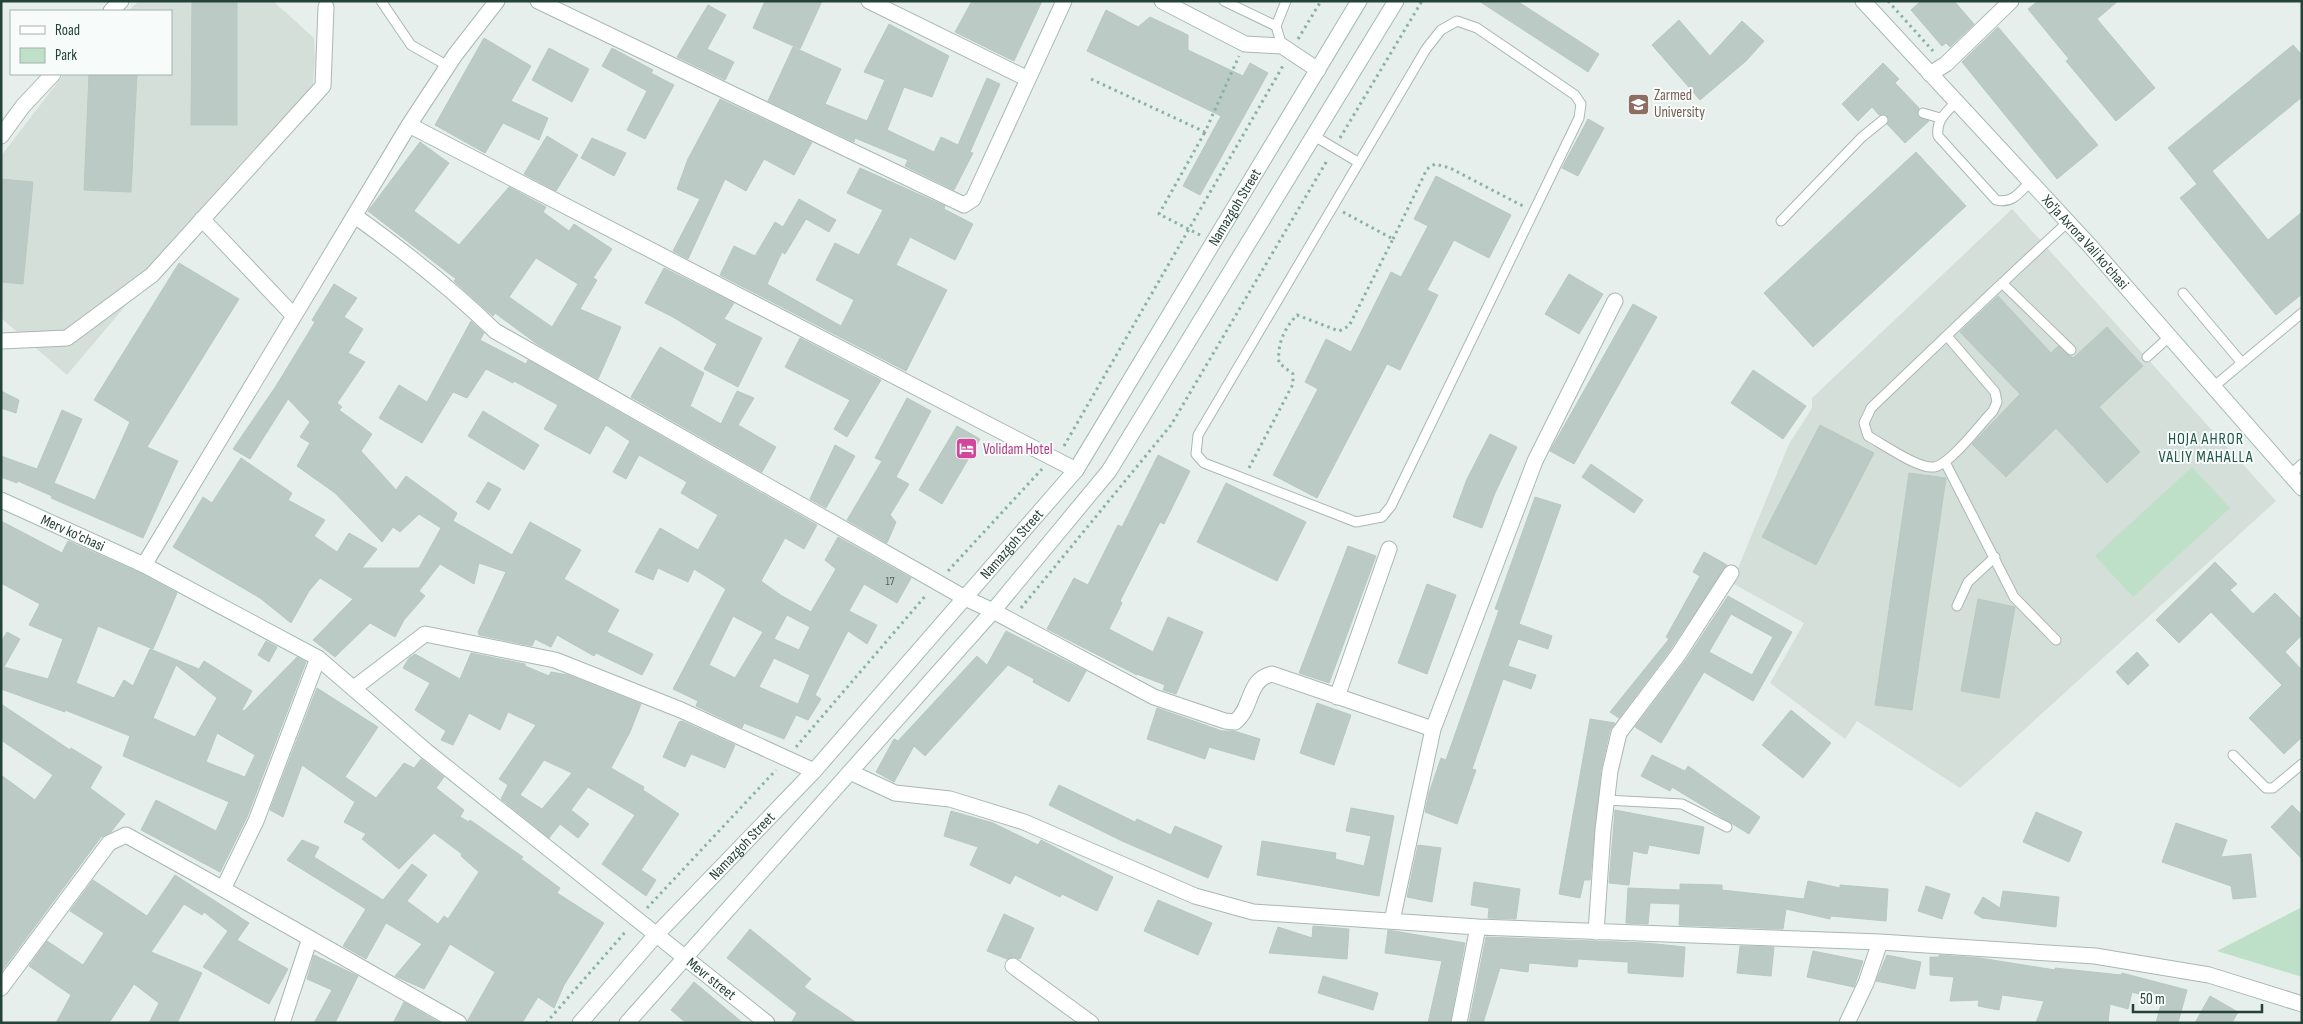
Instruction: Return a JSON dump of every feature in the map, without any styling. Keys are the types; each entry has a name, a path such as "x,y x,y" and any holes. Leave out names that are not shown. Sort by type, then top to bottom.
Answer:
{"street":[{"path":"144,565 409,125 448,66 497,1"},
{"path":"538,1 964,205 973,199 1064,1"},
{"path":"869,1 1028,79"},
{"path":"1162,1 1245,44 1287,49 1318,70"},
{"name":"Namazgoh Street","path":"580,1023 655,936 814,771 1076,470 1359,1"},
{"name":"Namazgoh Street","path":"627,1023 684,956 993,611 1109,471 1396,1"},
{"name":"Xo'ja Axrora Vali ko'chasi","path":"1863,1 2068,222 2212,388 2302,488"},
{"path":"1930,74 1946,64 2011,1"},
{"path":"1,341 67,338 152,275 324,86 326,7"},
{"path":"1,136 23,106 52,75"},
{"path":"409,125 1076,470"},
{"path":"355,216 395,244 464,301 495,331 937,583 1011,620 1154,697 1225,721 1235,722 1242,717 1255,684 1262,676 1272,674 1433,730"},
{"path":"202,219 294,316"},
{"path":"1392,921 1433,730 1535,461 1615,302"},
{"name":"Merv ko'chasi","path":"1,500 144,565 318,658 354,688"},
{"path":"1337,697 1389,549"},
{"path":"1596,932 1606,800 1619,732 1678,655 1731,573"},
{"path":"354,688 425,634 555,660 681,710 814,771"},
{"path":"224,888 256,821 318,658"},
{"name":"Mevr street","path":"354,688 426,751 655,936 684,956 767,1023"},
{"path":"850,772 896,792 950,799 1024,822 1195,896 1253,912 1478,927 1880,942 2095,956 2209,974 2302,1004"},
{"path":"1,988 109,843 126,835 224,888 459,1023"},
{"path":"1459,1023 1478,927"},
{"path":"282,1023 310,938"},
{"path":"1847,1023 1866,983 1880,942"},
{"path":"1013,966 1091,1023"}],"lane":[{"path":"381,1 411,45 448,66"},
{"path":"1224,1 1276,26 1287,49"},
{"path":"1276,26 1286,1"},
{"path":"1457,21 1485,34 1575,95 1582,104 1579,118 1392,506 1382,517 1356,522 1204,463 1196,454 1198,435 1358,162 1426,49 1441,30 1457,21"},
{"path":"1956,102 1940,118 1937,126 1938,136 1996,200 2005,202 2014,198 2030,182"},
{"path":"1924,113 1940,118"},
{"path":"1781,221 1862,137 1884,120"},
{"path":"1314,136 1358,162"},
{"path":"1947,336 1995,392 1997,402 1993,411 1945,462 1935,467 1922,465 1868,436 1864,423 1871,408 1947,336 2002,284 2068,222"},
{"path":"2002,284 2071,350"},
{"path":"2183,293 2242,363"},
{"path":"2212,388 2302,313"},
{"path":"2147,356 2169,337"},
{"path":"1945,462 2014,597 2056,640"},
{"path":"2290,475 2302,464"},
{"path":"1957,606 1968,582 1995,558"},
{"path":"2233,755 2266,788 2273,788 2302,764"},
{"path":"1606,800 1682,804 1727,827"}],"path":[{"path":"546,1023 636,920 787,758 902,621 1066,444 1190,230 1287,49 1321,1"},
{"path":"1011,620 1171,425 1422,1"},
{"path":"1888,1 1946,64"},
{"path":"1214,243 1159,214 1205,132 1245,44"},
{"path":"1091,79 1205,132"},
{"path":"1244,478 1293,384 1293,374 1279,363 1278,349 1288,325 1297,315 1339,330 1349,326 1427,169 1435,164 1450,168 1534,211"},
{"path":"1332,206 1393,239"}],"shaded area":[{"path":"139,1 273,1 314,38 313,84 67,375 1,318 1,156 63,75 172,75 172,10 129,10"},
{"path":"2012,209 2276,501 1960,788 1857,721 1845,739 1770,683 1804,623 1732,583 1789,444 1812,408 1812,398"}],"green space":[{"path":"2192,467 2230,508 2133,597 2095,556"},
{"path":"2302,907 2302,977 2217,951"}],"building":[{"path":"192,1 237,1 237,125 191,125"},
{"path":"765,1 822,1 800,49 753,28"},
{"path":"972,1 1042,1 1014,61 955,32"},
{"path":"1479,1 1517,1 1599,54 1588,72"},
{"path":"1921,1 1954,1 1974,24 1950,47 1946,43 1942,46 1911,10"},
{"path":"2038,1 2118,1 2097,19 2155,88 2116,121 2066,61 2069,59 2028,9"},
{"path":"708,5 726,15 707,49 734,62 725,80 677,57"},
{"path":"1106,10 1138,27 1150,17 1188,35 1188,50 1243,76 1250,63 1268,73 1200,195 1183,186 1221,116 1087,51"},
{"path":"1679,20 1710,56 1742,21 1764,41 1746,61 1700,100 1652,45"},
{"path":"889,24 949,56 932,97 904,87 887,130 934,152 941,137 958,145 987,78 1000,84 970,152 973,153 954,190 905,166 908,160 855,138 854,142 768,101 793,47 841,69 825,104 867,121 885,80 864,72"},
{"path":"1998,27 2098,145 2057,179 1962,62"},
{"path":"484,38 531,66 511,101 548,118 539,140 503,123 485,153 435,125"},
{"path":"2293,45 2302,55 2302,97 2212,171 2268,240 2302,212 2302,294 2276,315 2180,198 2197,184 2168,148"},
{"path":"549,48 589,69 572,102 532,80"},
{"path":"612,48 653,70 651,73 674,85 645,139 627,130 647,91 602,66"},
{"path":"1883,63 1899,79 1895,83 1919,108 1918,117 1929,121 1905,143 1887,124 1889,119 1886,114 1879,115 1872,107 1858,121 1842,104"},
{"path":"89,75 137,75 131,192 84,190"},
{"path":"720,99 812,142 794,175 764,159 746,191 725,179 688,259 673,251 700,199 677,189 688,159"},
{"path":"1588,119 1604,128 1578,176 1562,168"},
{"path":"547,136 578,155 556,191 524,174"},
{"path":"592,138 626,153 614,176 581,158"},
{"path":"420,142 449,163 414,211 459,245 509,187 546,207 543,212 569,231 574,224 612,249 593,278 597,280 580,309 621,327 598,379 537,344 495,313 493,316 454,281 456,279 368,211","holes":["536,258 578,284 552,327 509,297"]},
{"path":"1916,152 1966,206 1813,347 1764,293"},
{"path":"860,168 945,206 944,209 973,224 955,260 910,237 896,265 947,290 906,371 720,275 734,246 755,256 775,222 783,227 799,199 836,220 829,232 806,219 785,254 782,252 767,284 841,326 854,300 816,280 835,243 859,255 883,210 847,193"},
{"path":"1436,176 1511,215 1489,258 1454,240 1427,290 1438,295 1400,370 1387,364 1317,498 1273,475 1318,389 1305,382 1326,339 1351,352 1391,272 1401,277 1428,226 1414,219"},
{"path":"1,179 33,182 23,284 1,282"},
{"path":"179,263 239,299 147,447 178,461 143,538 51,498 52,496 18,481 17,483 1,477 1,456 37,469 62,410 82,419 54,483 95,500 130,422 94,400"},
{"path":"664,268 734,303 724,319 762,338 738,387 704,369 717,344 673,317 645,303"},
{"path":"1569,274 1603,294 1579,334 1545,314"},
{"path":"334,284 357,298 344,317 363,329 348,353 365,362 337,403 342,407 339,410 372,434 361,451 396,490 406,476 457,513 453,521 512,555 530,522 581,550 564,579 619,610 607,632 653,654 642,675 596,653 594,656 557,635 551,647 535,639 532,646 479,635 478,632 506,572 479,563 474,584 440,564 419,591 425,596 404,620 395,637 370,623 335,657 313,640 353,599 320,578 309,591 291,623 260,598 173,547 203,497 212,503 241,458 292,493 288,500 325,520 314,536 337,552 349,533 377,549 362,568 419,568 441,528 419,514 400,532 393,527 382,542 335,493 297,466 310,443 300,437 310,422 288,399 250,459 233,449 276,386 315,322 312,320"},
{"path":"1998,296 2051,353 2058,346 2073,358 2107,327 2143,366 2099,407 2140,452 2107,483 2056,428 2006,477 1972,444 2020,394 1960,332"},
{"path":"1633,304 1657,317 1574,464 1550,451"},
{"path":"471,321 484,333 480,340 526,364 528,360 817,525 804,549 785,538 761,581 782,596 811,612 836,569 825,560 838,537 911,578 897,603 864,584 849,611 877,625 867,644 848,631 815,695 821,699 808,720 796,715 784,739 744,723 742,728 696,706 698,701 673,689 726,589 694,569 688,582 658,568 653,580 635,572 660,528 698,550 718,515 681,493 687,482 639,455 626,479 613,472 630,441 606,425 590,454 544,429 558,405 514,381 513,383 486,369 467,398 453,392 422,443 379,418 399,385 427,402","holes":["787,615 810,627 799,650 774,639","733,616 763,632 735,678 709,665","774,658 810,675 798,704 759,687"]},
{"path":"800,338 881,380 847,437 834,429 850,400 785,367"},
{"path":"660,347 704,373 690,406 721,424 737,391 754,398 738,425 776,447 762,472 631,397"},
{"path":"1753,370 1806,406 1783,439 1731,403"},
{"path":"1,391 19,400 16,413 1,408"},
{"path":"907,398 931,411 896,477 909,484 890,515 896,522 887,543 847,520 882,461 875,458"},
{"path":"483,411 539,445 524,470 468,436"},
{"path":"1820,425 1874,453 1816,565 1762,537"},
{"path":"957,426 980,439 942,504 919,490"},
{"path":"1490,434 1517,447 1495,493 1482,528 1453,517 1467,479"},
{"path":"835,445 855,456 826,508 810,499"},
{"path":"1158,455 1190,471 1164,524 1160,522 1120,601 1122,603 1109,629 1153,652 1168,617 1203,632 1176,694 1163,690 1165,685 1137,675 1047,629 1074,578 1088,585 1118,525 1122,527"},
{"path":"1591,464 1643,500 1634,513 1582,477"},
{"path":"1909,473 1946,478 1912,710 1875,705"},
{"path":"488,482 501,489 489,510 476,502"},
{"path":"1226,483 1306,522 1277,581 1197,542"},
{"path":"1535,497 1561,505 1519,624 1552,636 1548,649 1518,639 1508,666 1536,675 1531,689 1503,679 1472,769 1476,770 1457,824 1425,812 1429,793 1441,758 1446,760 1499,610 1495,609"},
{"path":"1,521 62,553 68,541 140,573 177,593 153,649 98,626 76,683 114,698 124,680 133,686 150,649 199,669 204,661 252,691 242,710 244,711 297,657 306,662 247,817 220,872 141,830 156,800 216,831 229,802 123,756 130,736 65,710 65,712 1,689 1,642 7,632 20,639 4,667 48,679 63,639 29,625 40,604 1,583","holes":["176,665 217,698 195,737 153,718","217,733 255,755 245,777 206,762"]},
{"path":"1348,546 1376,556 1329,683 1299,673"},
{"path":"1704,552 1727,565 1670,650 1619,718 1610,712 1669,639 1666,637 1700,576 1693,572"},
{"path":"2215,562 2237,584 2230,590 2253,614 2275,593 2302,620 2302,635 2285,652 2302,670 2302,737 2284,754 2249,718 2282,685 2211,612 2179,643 2156,620"},
{"path":"1427,584 1456,595 1427,674 1398,663"},
{"path":"1728,596 1792,632 1753,701 1704,672 1661,743 1635,727 1686,660","holes":["1731,614 1773,637 1752,675 1709,652"]},
{"path":"1978,599 2015,607 1999,698 1961,691"},
{"path":"1006,631 1086,671 1069,702 1033,682 1034,679 1008,665 925,756 914,746 894,782 876,772 894,739 898,741 977,656 987,665"},
{"path":"266,641 277,647 269,662 258,655"},
{"path":"2137,652 2149,665 2128,685 2116,672"},
{"path":"471,653 525,664 525,666 549,676 551,672 568,675 641,704 630,732 611,768 644,787 643,790 679,814 641,870 656,880 646,896 602,864 635,815 588,787 571,810 589,824 578,838 560,824 549,838 501,799 508,785 499,779 536,725 508,712 500,730 469,713 453,745 441,740 446,731 415,710 430,683 403,668 409,658 415,654 460,679","holes":["544,760 572,773 542,809 520,795"]},
{"path":"317,688 378,727 345,777 376,798 404,763 414,768 421,759 444,777 436,788 464,810 460,817 469,822 470,820 523,857 521,859 560,888 557,893 604,923 564,985 554,1008 538,997 522,1023 468,1023 495,972 450,944 424,989 395,976 422,944 386,923 366,959 343,946 366,909 287,860 302,840 319,847 314,857 383,900 412,864 427,875 407,901 438,924 444,916 448,919 479,872 461,856 462,854 434,833 399,869 362,839 366,834 344,822 355,802 302,765 283,817 270,810"},
{"path":"1317,703 1351,715 1334,765 1300,753"},
{"path":"1,704 70,750 71,748 102,767 90,788 125,814 111,832 101,837 1,972 1,775 35,800 53,775 1,740"},
{"path":"1157,708 1222,731 1234,731 1260,739 1254,760 1209,747 1205,759 1147,739"},
{"path":"1791,710 1831,743 1803,778 1762,745"},
{"path":"1590,719 1615,723 1610,730 1601,770 1590,880 1584,880 1580,898 1559,894"},
{"path":"682,721 735,745 725,768 691,754 685,767 663,757 679,722"},
{"path":"1652,755 1685,771 1688,766 1760,817 1749,834 1672,787 1670,791 1641,776"},
{"path":"1059,785 1135,822 1137,819 1171,835 1175,826 1222,846 1208,878 1122,841 1049,805"},
{"path":"2292,805 2302,815 2302,859 2271,827"},
{"path":"1351,808 1394,816 1379,896 1257,875 1262,841 1336,853 1335,859 1364,866 1371,836 1346,831"},
{"path":"1615,810 1704,827 1699,854 1649,845 1647,854 1633,851 1629,885 1609,883"},
{"path":"951,811 993,823 1038,845 1041,840 1113,877 1097,911 1062,894 1060,897 1015,875 1010,884 970,865 978,847 944,836"},
{"path":"2036,812 2082,832 2069,862 2023,842"},
{"path":"2176,823 2227,840 2221,857 2251,854 2256,897 2233,899 2231,886 2162,862"},
{"path":"1418,845 1441,848 1432,902 1407,897"},
{"path":"175,875 249,923 237,940 288,969 269,1004 203,967 228,931 204,912 202,915 184,904 151,952 202,973 177,1023 149,1023 159,1003 134,984 109,1023 56,1023 71,995 29,966 47,941 83,965 104,933 70,911 93,880 147,916"},
{"path":"1808,881 1840,888 1840,885 1888,889 1886,921 1831,916 1830,919 1786,909 1783,929 1679,925 1680,904 1650,903 1648,924 1626,923 1628,888 1680,890 1680,884 1722,885 1722,890 1804,899"},
{"path":"1474,882 1520,889 1516,919 1488,918 1489,908 1471,905"},
{"path":"1926,886 1950,894 1942,919 1918,911"},
{"path":"2003,891 2059,897 2056,927 1982,918 1974,913 1983,897 2000,908"},
{"path":"1158,900 1212,923 1198,955 1144,931"},
{"path":"1004,914 1034,928 1020,959 1014,957 1007,959 987,951"},
{"path":"1313,926 1349,929 1347,959 1269,953 1278,927 1312,938"},
{"path":"750,929 811,979 804,987 857,1023 791,1023 797,1013 727,958"},
{"path":"1388,930 1465,943 1450,1023 1428,1023 1442,961 1385,953"},
{"path":"1486,937 1646,943 1685,947 1683,977 1628,973 1628,962 1578,959 1577,967 1529,963 1528,972 1500,968 1483,1023 1469,1023"},
{"path":"1740,946 1774,947 1771,976 1737,973"},
{"path":"1813,951 1863,961 1854,987 1807,977"},
{"path":"314,955 358,976 335,1023 314,1023 332,990 307,979"},
{"path":"1887,955 1921,962 1915,989 1876,981"},
{"path":"1939,955 1980,958 2055,970 2055,968 2121,975 2122,973 2187,990 2178,1023 2156,1023 2162,1001 2132,992 2128,1009 2110,1004 2108,1023 2036,1023 2044,1001 2002,995 1999,1010 1978,1006 1979,1000 1950,1001 1954,977 1930,975 1930,957 1939,957"},
{"path":"1323,976 1378,993 1373,1010 1318,993"},
{"path":"694,982 743,1023 686,1023 671,1010"},
{"path":"2210,996 2238,1012 2232,1023 2195,1023"},
{"path":"404,1002 440,1023 393,1023"}],"place":[{"name":"Zarmed University","path":"1638,104"},
{"name":"Volidam Hotel","path":"967,449"}],"district":[{"name":"HOJA AHROR VALIY MAHALLA","path":"2206,448"}]}
